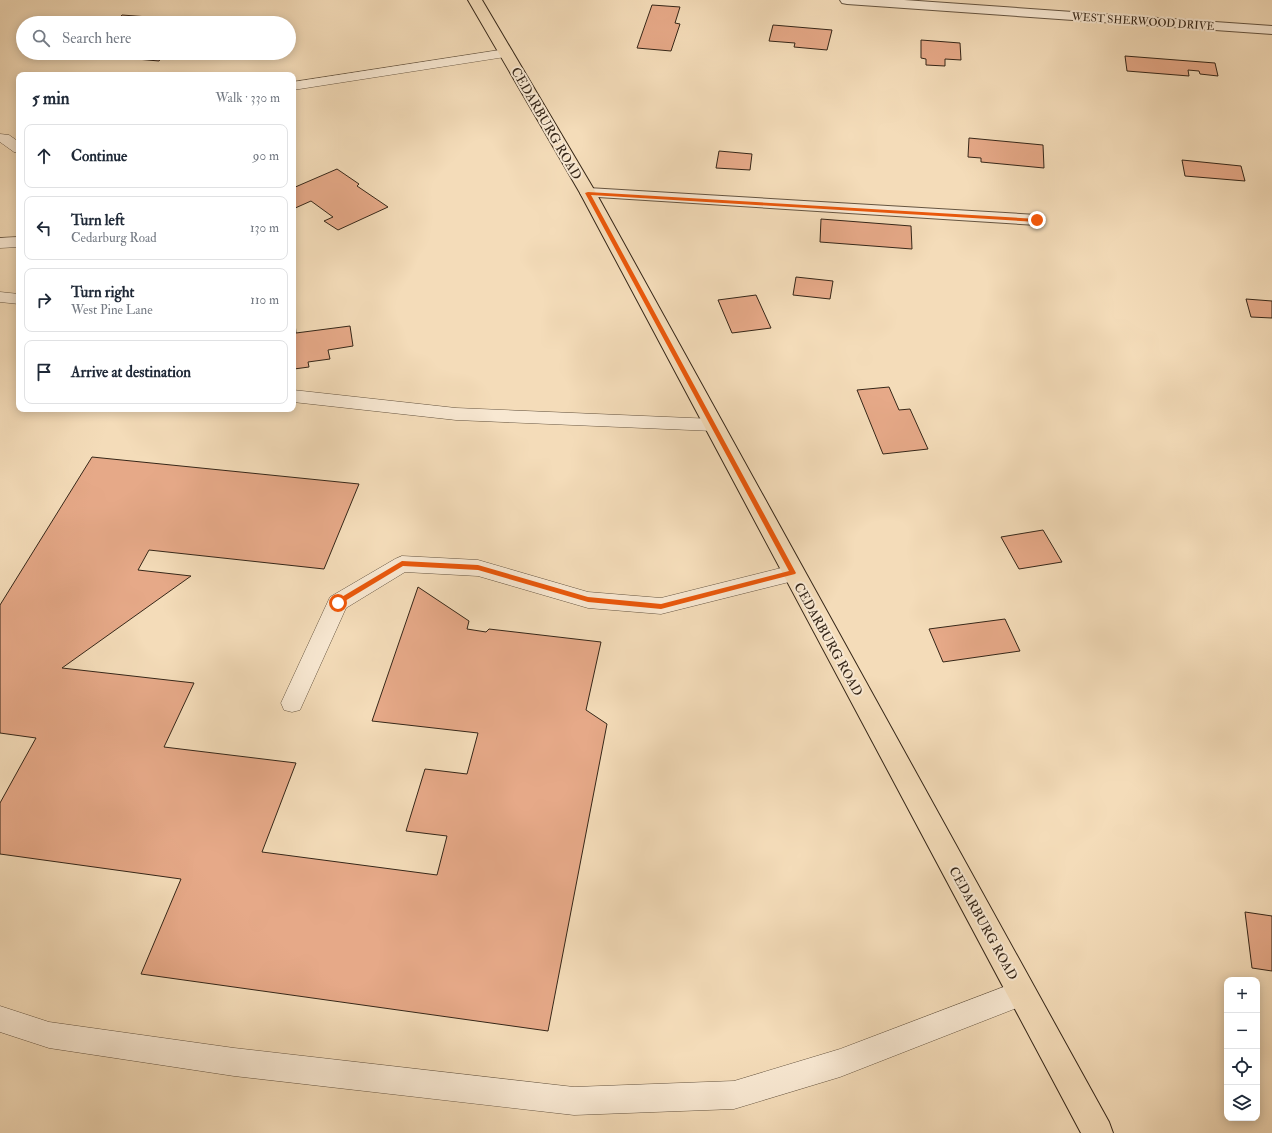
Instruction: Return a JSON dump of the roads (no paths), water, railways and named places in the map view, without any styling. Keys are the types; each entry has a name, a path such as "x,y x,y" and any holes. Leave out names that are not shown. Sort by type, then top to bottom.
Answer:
{"main road":[{"name":"CEDARBURG ROAD","path":"475,0 588,193 1098,1133"}],"street":[{"name":"WEST SHERWOOD DRIVE","path":"847,0 1272,30"},
{"path":"588,193 1037,220"}],"lane":[{"path":"296,86 506,53"},
{"path":"0,138 4,138 16,147"},
{"path":"0,243 16,242"},
{"path":"0,297 16,299"},
{"path":"296,396 456,414 714,425"},
{"path":"292,703 338,603 402,564 478,568 588,600 661,606 793,573"},
{"path":"0,1019 49,1035 234,1062 574,1101 734,1095 840,1063 1022,993"}]}
